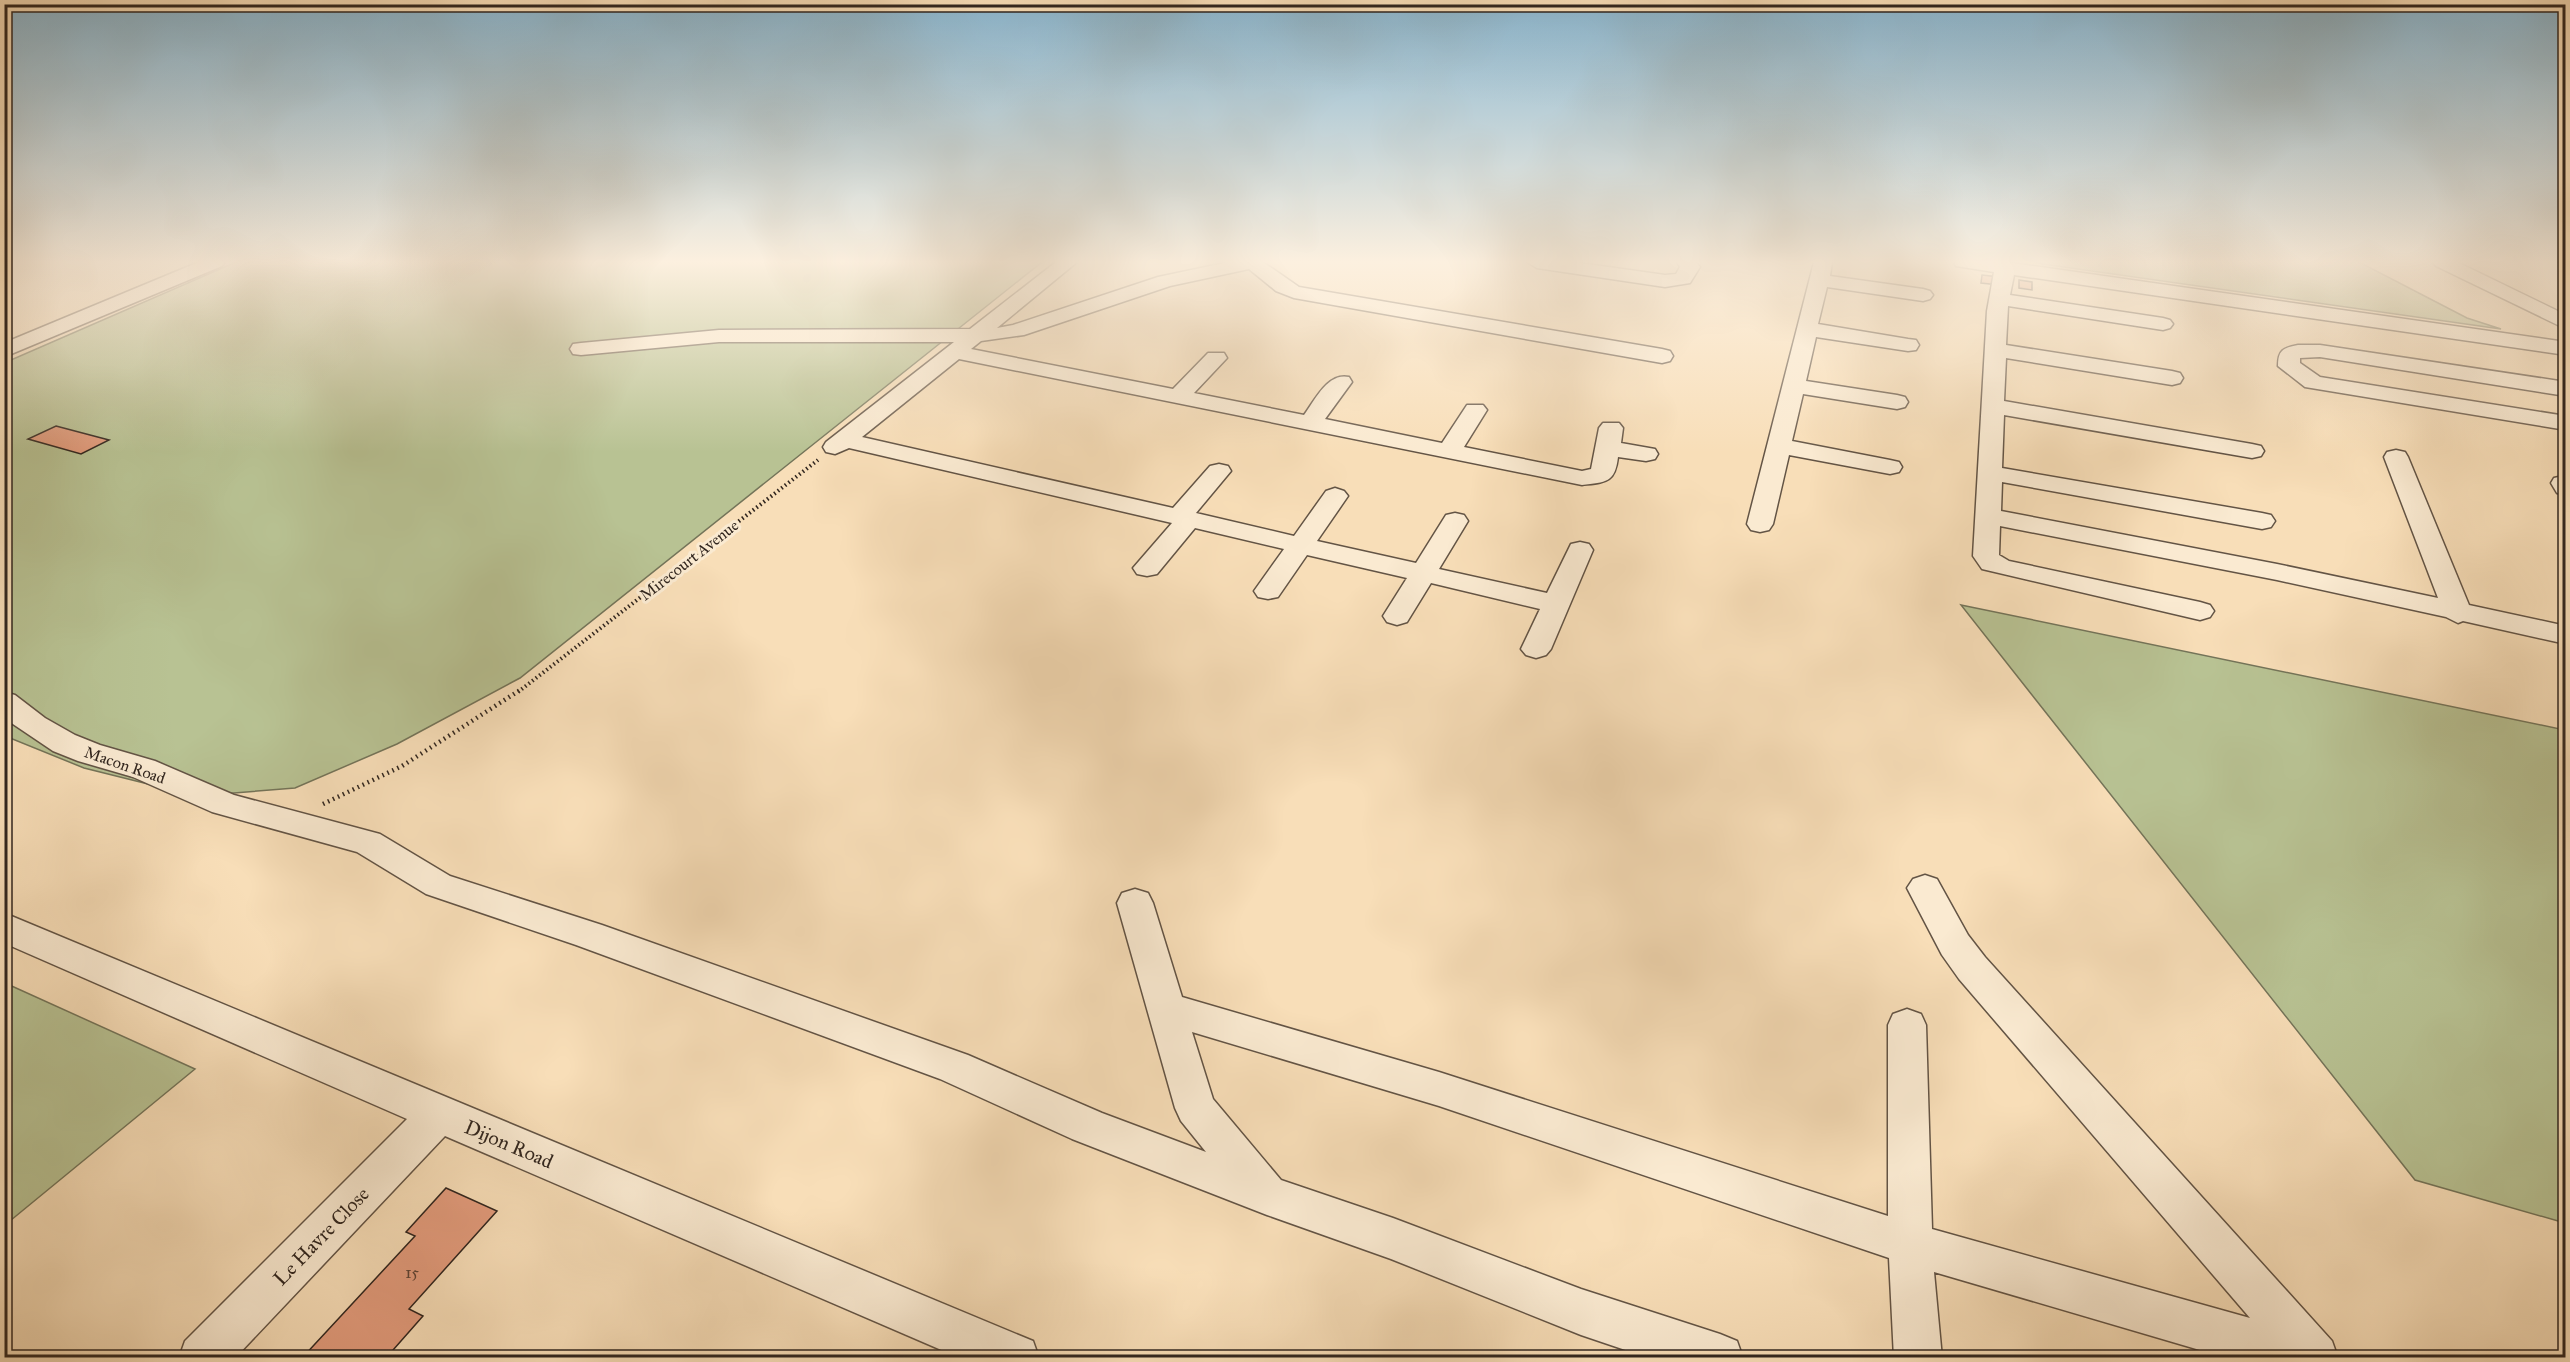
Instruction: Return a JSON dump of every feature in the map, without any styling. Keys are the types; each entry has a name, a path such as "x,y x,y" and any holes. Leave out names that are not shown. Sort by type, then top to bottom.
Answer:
{"street":[{"path":"4,351 64,326"},
{"path":"840,444 988,326"},
{"path":"581,349 719,336 975,336 1017,331 1033,326"},
{"path":"1487,326 1662,356"},
{"path":"1760,524 1808,326"},
{"path":"2003,326 1996,517 1986,556 1992,564 2001,567 2200,611"},
{"path":"2404,326 2565,349"},
{"path":"1807,329 1908,345"},
{"path":"2001,350 2172,378"},
{"path":"2565,389 2320,351 2298,351 2289,354 2288,360 2289,366 2300,376 2323,384 2565,423"},
{"path":"955,352 1448,453 1590,478 1604,471 1609,438 1646,454"},
{"path":"1177,398 1216,358"},
{"path":"1309,424 1341,382"},
{"path":"1793,386 1897,402"},
{"path":"1999,407 2252,451"},
{"path":"1448,453 1475,410"},
{"path":"840,444 1184,518 1556,604"},
{"path":"1779,447 1890,468"},
{"path":"2396,457 2458,614"},
{"path":"1147,567 1219,471"},
{"path":"1997,474 2262,521"},
{"path":"1268,591 1335,496"},
{"path":"1996,517 2277,572 2563,640"},
{"path":"1397,616 1455,521"},
{"path":"1536,649 1580,550"},
{"name":"Macon Road","path":"4,702 64,743 144,769 224,804 342,834 368,843 438,885 600,939 954,1067 1087,1126 1267,1195 1393,1239 1581,1312 1720,1358"},
{"path":"1925,888 1955,945 1972,968 2315,1358"},
{"path":"1134,903 1195,1108 1267,1195"},
{"name":"Dijon Road","path":"4,927 1016,1358"},
{"path":"1164,1008 1439,1089 1910,1244 2309,1358"},
{"path":"1907,1025 1910,1244 1918,1358"},
{"name":"Le Havre Close","path":"202,1358 439,1114"}],"path":[{"name":"Mirecourt Avenue","path":"287,821 402,766 519,691 840,444"}],"green space":[{"path":"90,326 962,326 520,678 397,744 295,788 196,796 84,768 5,736 4,363"},
{"path":"2477,326 2490,326 2501,329"},
{"path":"1961,605 2565,730 2565,1223 2415,1180"},
{"path":"4,983 195,1069 5,1225"}],"building":[{"path":"56,426 109,440 81,454 28,439"},
{"path":"446,1188 497,1211 409,1309 423,1316 386,1358 302,1358 415,1236 406,1232"}]}
